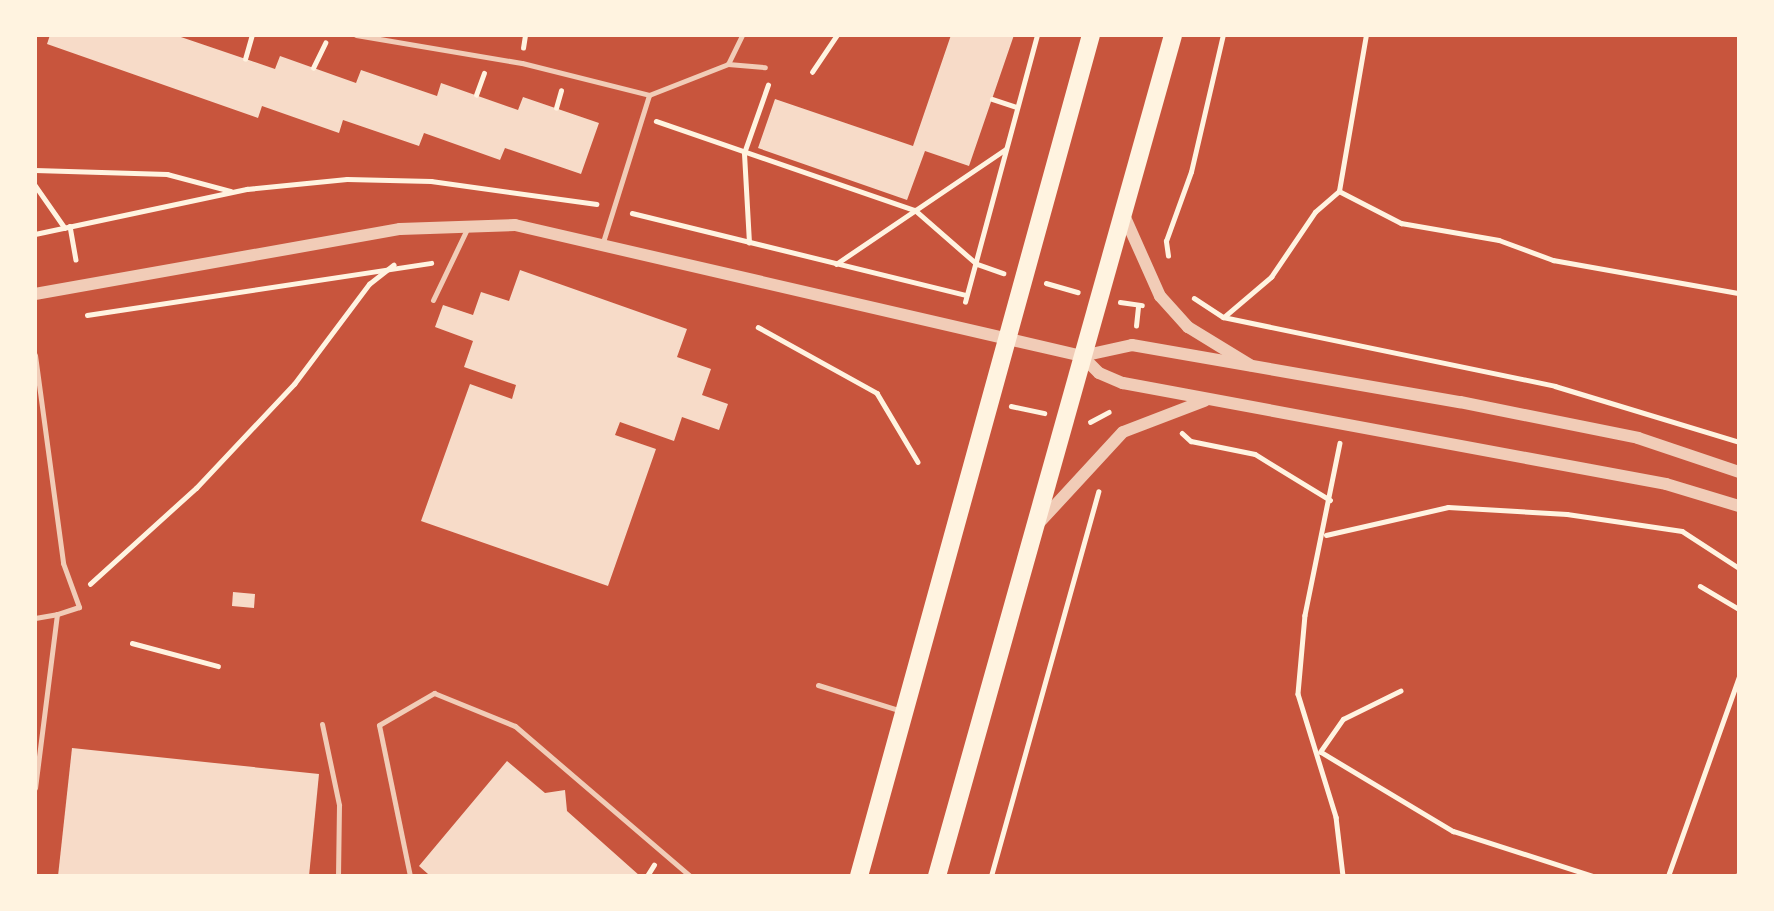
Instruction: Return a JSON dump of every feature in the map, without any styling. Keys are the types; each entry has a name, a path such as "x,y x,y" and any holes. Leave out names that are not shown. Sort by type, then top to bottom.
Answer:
{"main road":[{"path":"859,876 1091,35"},
{"path":"937,876 1172,35"}],"street":[{"path":"1123,213 1160,296 1188,327 1256,369"},
{"path":"35,294 400,229 515,225 603,242 1082,356 1132,345 1639,438 1739,472"},
{"path":"1082,356 1098,373 1123,383 1666,484 1739,506"},
{"path":"1036,527 1123,432 1182,404 1216,399"}],"lane":[{"path":"356,35 522,63 649,95 728,64 765,67"},
{"path":"728,64 742,35"},
{"path":"603,242 649,95"},
{"path":"433,300 468,225"},
{"path":"35,355 63,563 79,607 35,618"},
{"path":"35,788 57,614"},
{"path":"818,685 905,712"},
{"path":"410,876 379,725 434,693 515,726 690,876"},
{"path":"322,724 339,805 338,876"}],"path":[{"path":"245,59 252,35"},
{"path":"812,72 837,35"},
{"path":"965,302 1037,35"},
{"path":"1168,261 1166,241 1191,172 1223,35"},
{"path":"1223,317 1271,278 1315,212 1339,191 1366,35"},
{"path":"313,68 325,43"},
{"path":"476,95 485,72"},
{"path":"750,243 744,153 769,80"},
{"path":"556,108 561,91"},
{"path":"992,99 1016,107"},
{"path":"642,116 915,210 977,264 995,270"},
{"path":"836,264 1006,149"},
{"path":"35,170 167,174 233,192"},
{"path":"35,234 233,192 392,178 596,204"},
{"path":"35,185 68,227 76,259"},
{"path":"1339,191 1401,223 1499,240 1553,260 1739,293"},
{"path":"632,213 966,295"},
{"path":"87,315 260,293 393,265 434,263"},
{"path":"79,607 92,580 196,488 294,384 369,284 393,265"},
{"path":"1060,287 1072,290"},
{"path":"1185,290 1223,317 1555,386 1739,442"},
{"path":"1121,303 1138,307 1148,303"},
{"path":"1135,330 1138,307"},
{"path":"758,327 877,393 918,462"},
{"path":"1089,423 1109,412 1115,403"},
{"path":"1109,412 1115,421"},
{"path":"1176,428 1191,442 1255,454 1330,500"},
{"path":"1341,438 1326,535 1306,615 1298,694 1320,752 1345,856 1343,876"},
{"path":"992,876 1102,486"},
{"path":"1326,535 1448,507 1567,514 1682,531 1739,568"},
{"path":"1700,586 1739,609"},
{"path":"132,643 218,666"},
{"path":"1668,876 1739,677"},
{"path":"1320,752 1343,719 1400,691"},
{"path":"1320,752 1453,831 1593,876"}],"building":[{"path":"50,35 175,35 275,69 280,56 356,83 361,70 437,96 441,83 518,110 523,97 599,123 581,174 505,148 500,160 424,133 419,146 343,120 339,133 262,106 258,118 47,44"},
{"path":"951,35 1014,35 969,166 925,151 907,200 758,148 775,99 913,146"},
{"path":"520,270 687,329 677,357 711,369 702,395 728,404 719,430 682,417 674,441 620,422 615,435 656,449 608,586 421,521 470,384 512,399 516,385 464,367 473,341 435,327 443,305 473,315 481,292 509,301"},
{"path":"233,592 255,594 254,608 232,606"},
{"path":"72,748 319,774 309,876 58,876"},
{"path":"507,761 545,793 565,790 567,811 640,876 428,874 419,866"}]}
